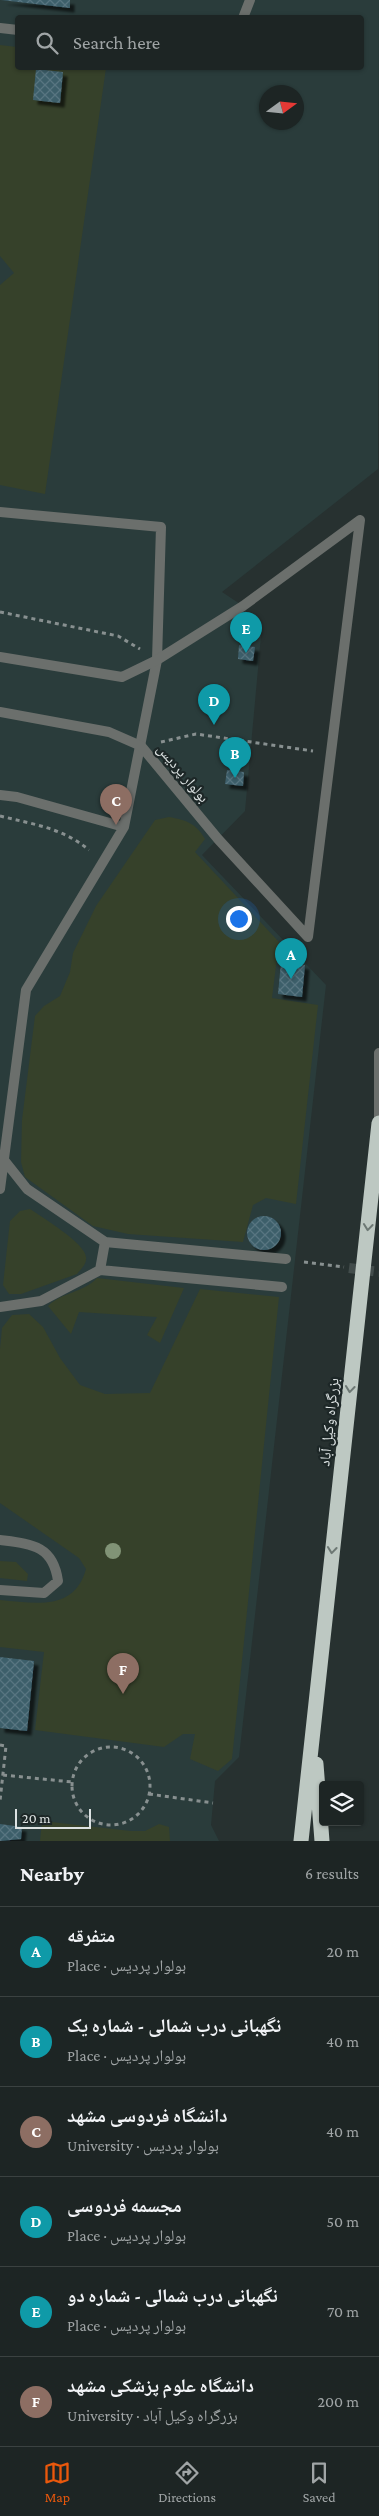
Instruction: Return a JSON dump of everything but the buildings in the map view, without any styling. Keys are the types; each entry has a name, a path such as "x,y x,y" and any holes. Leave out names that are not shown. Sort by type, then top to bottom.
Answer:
{"highway":[{"name":"بزرگراه وکیل آباد","path":"301,1841 379,1125"},
{"name":"بزرگراه وکیل آباد","path":"313,1726 322,1841"},
{"path":"293,1841 313,1726"}],"street":[{"path":"244,15 250,0"},
{"path":"0,28 15,30"},
{"path":"0,512 162,527 157,660 124,827 26,990 0,1189"},
{"path":"0,657 122,677 157,660 243,606 360,520 331,753"},
{"name":"بولوار پردیس","path":"0,712 110,732 141,746 218,839 308,937 331,753"},
{"path":"0,795 17,797 124,827"},
{"path":"379,1052 379,1125"},
{"path":"4,1160 27,1189 104,1242 286,1259"},
{"path":"100,1270 104,1242"},
{"path":"0,1307 41,1301 100,1270 282,1287"},
{"path":"0,1540 36,1546 49,1555 56,1566 58,1581 44,1593 0,1590"}],"path":[{"path":"0,612 118,636 157,660"},
{"path":"141,746 196,734 331,753"},
{"path":"0,816 46,826 80,843 103,862"},
{"path":"304,1262 349,1268"},
{"path":"0,1745 6,1746 0,1801"},
{"path":"104,1747 118,1748 129,1752 142,1764 150,1781 150,1794 138,1815 128,1822 104,1825 91,1820 80,1811 74,1799 72,1782 74,1772 81,1761 91,1752 104,1747"},
{"path":"3,1775 72,1782"},
{"path":"150,1794 213,1803"}],"shaded area":[{"path":"0,0 379,0 378,469 222,592 243,606 261,636 245,811 202,855 326,985 239,1757 215,1781 211,1825 219,1841 0,1841"}],"green space":[{"path":"0,45 15,47 15,70 106,70 45,494 0,485 0,285 14,273 0,256"},
{"path":"169,817 181,819 198,829 205,839 195,852 279,942 272,998 318,1005 296,1204 266,1198 253,1205 243,1242 128,1234 93,1226 25,1177 21,1162 22,1120 35,1016 44,1006 60,996 70,972 73,953 96,906 155,820"},
{"path":"30,1209 79,1245 84,1251 86,1262 77,1274 21,1294 9,1294 3,1285 10,1221 20,1211"},
{"path":"97,1278 184,1288 160,1343 147,1335 157,1317 79,1312 71,1334 48,1306 54,1301 85,1287"},
{"path":"200,1289 279,1297 232,1759 218,1771 190,1759 195,1734 183,1734 164,1747 35,1730 44,1652 0,1647 0,1600 52,1602 72,1592 80,1583 86,1569 79,1558 0,1503 0,1349 2,1328 12,1315 29,1314 43,1327 60,1358 80,1385 105,1394 150,1393"},
{"path":"0,1561 16,1562 28,1574 27,1581 0,1578"},
{"path":"42,1821 131,1831 145,1831 159,1824 169,1827 170,1841 40,1841"}],"tunnel":[{"path":"349,1268 379,1272"}],"place":[{"name":"نگهبانی درب شمالی - شماره دو","path":"246,653"},
{"name":"مجسمه فردوسی","path":"214,725"},
{"name":"نگهبانی درب شمالی - شماره یک","path":"235,778"},
{"name":"دانشگاه فردوسی مشهد","path":"116,825"},
{"name":"متفرقه","path":"291,979"},
{"name":"دانشگاه علوم پزشکی مشهد","path":"123,1694"}]}
